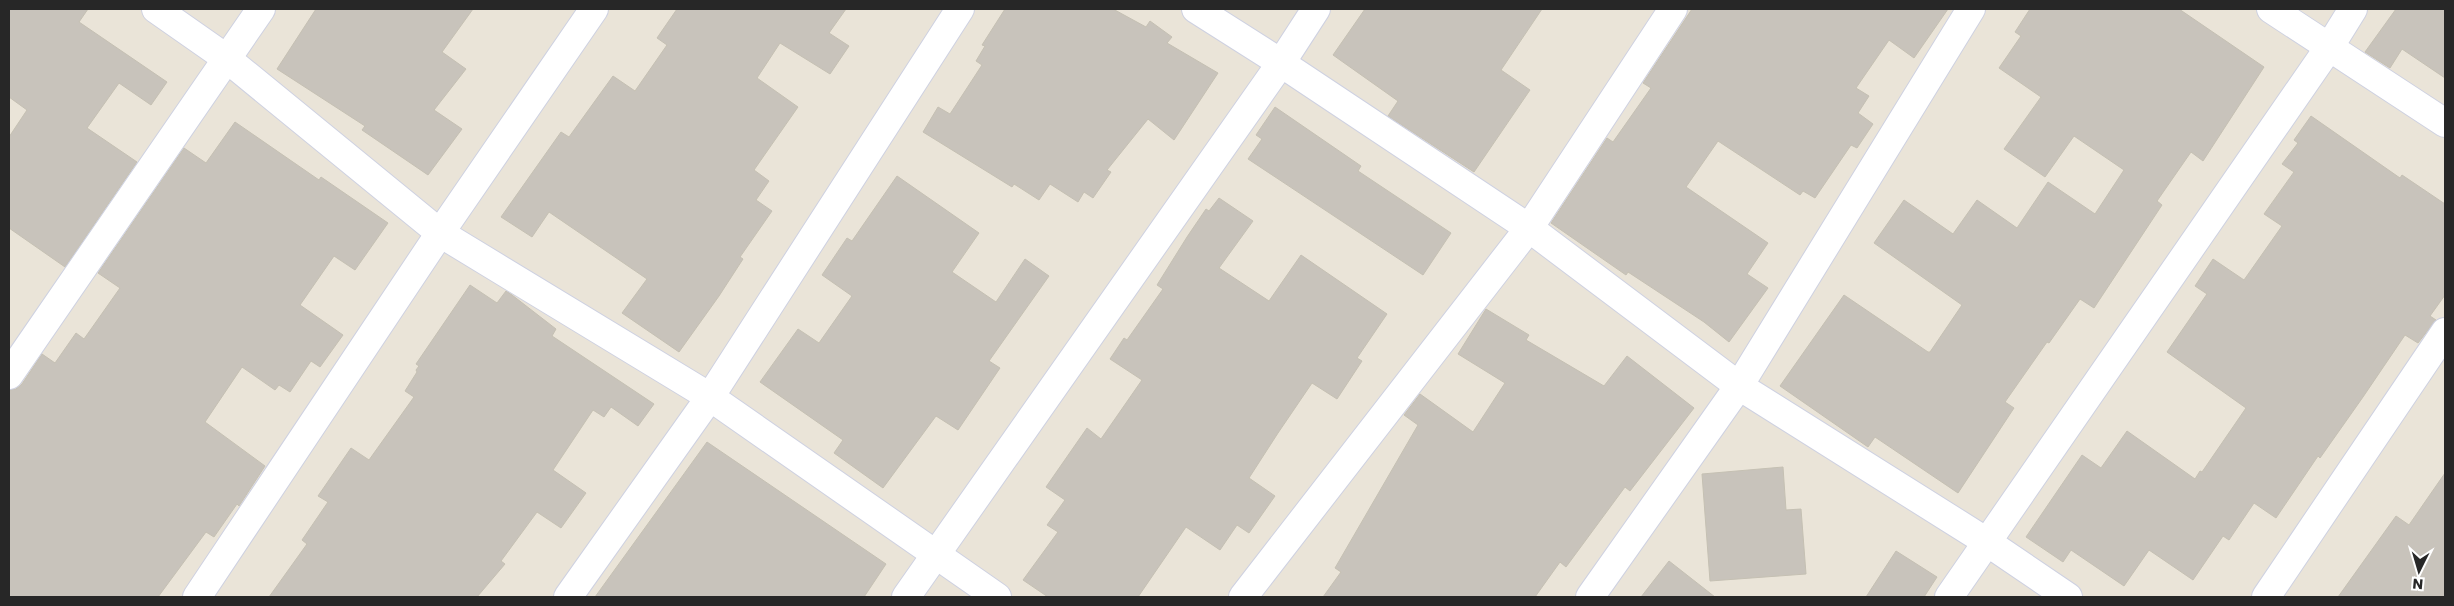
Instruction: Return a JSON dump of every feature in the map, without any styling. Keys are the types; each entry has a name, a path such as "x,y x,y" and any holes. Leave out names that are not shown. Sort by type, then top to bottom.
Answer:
{"street":[{"path":"156,9 226,58 440,233 710,397 997,597"},
{"path":"9,375 261,9"},
{"path":"196,597 440,233 594,9"},
{"path":"568,597 710,397 960,9"},
{"path":"1196,9 1281,63 1529,228 1739,386 1987,542 2068,597"},
{"path":"906,597 1281,63 1316,9"},
{"path":"1243,597 1529,228 1673,9"},
{"path":"1590,597 1739,386 1971,9"},
{"path":"2271,9 2445,123"},
{"path":"1949,597 2330,46 2353,9"},
{"path":"2266,597 2445,332"}],"building":[{"path":"9,9 88,9 79,22 167,82 151,105 119,83 87,128 137,162 65,267 9,228 9,137 27,110 9,97"},
{"path":"316,9 473,9 442,52 466,69 434,110 462,129 428,175 362,130 365,126 277,69"},
{"path":"677,9 846,9 829,33 849,46 830,74 780,43 757,78 798,107 754,170 769,181 756,200 772,211 740,257 743,259 719,296 679,352 622,313 647,279 549,212 532,237 501,217 561,132 569,137 613,76 635,91 667,45 657,38"},
{"path":"1005,9 1113,9 1146,27 1150,21 1172,37 1167,43 1218,73 1174,140 1148,119 1107,170 1111,172 1093,198 1084,192 1078,202 1050,184 1039,200 1014,184 1012,187 923,132 938,107 950,114 982,65 976,61 985,46 982,45"},
{"path":"1365,9 1542,9 1501,70 1530,90 1474,172 1388,116 1398,101 1333,55"},
{"path":"1692,9 1948,9 1914,58 1889,40 1856,88 1869,96 1858,113 1873,124 1857,148 1851,145 1815,198 1803,191 1800,195 1718,141 1686,187 1768,243 1747,274 1768,288 1729,342 1704,322 1628,272 1626,275 1551,223 1607,138 1613,142 1651,88 1643,83"},
{"path":"2030,9 2179,9 2264,67 2203,161 2191,152 2157,201 2162,205 2094,308 2080,299 2049,343 2047,342 2005,402 2014,408 1958,493 1875,437 1868,447 1780,386 1844,295 1928,352 1930,352 1962,305 1874,243 1904,200 1953,234 1977,200 2017,228 2048,182 2095,214 2124,170 2074,136 2045,177 2004,149 2041,97 1999,68 2021,36 2015,32"},
{"path":"2396,9 2445,9 2445,78 2402,49 2390,68 2365,52"},
{"path":"1275,107 1361,166 1358,171 1451,233 1423,275 1248,159 1262,139 1256,135"},
{"path":"2311,116 2400,178 2402,175 2445,204 2445,295 2430,316 2436,320 2418,343 2405,335 2276,518 2254,503 2229,540 2223,536 2193,580 2149,550 2124,586 2071,550 2063,562 2026,537 2082,455 2101,468 2127,431 2195,479 2200,471 2202,472 2246,408 2167,352 2207,294 2195,286 2213,259 2244,280 2282,226 2264,214 2294,172 2282,164 2298,143 2294,140"},
{"path":"235,122 319,180 321,177 388,223 355,270 334,256 300,305 343,335 320,367 311,361 290,392 279,385 275,390 242,367 205,422 265,466 239,506 237,504 214,537 206,532 158,597 9,597 9,390 16,389 22,384 42,354 55,363 76,333 84,339 120,288 98,273 184,148 206,163"},
{"path":"897,176 979,233 952,272 996,302 1025,259 1049,276 989,361 1000,368 958,430 936,416 883,488 834,453 843,440 760,382 798,329 819,343 852,296 822,275 847,238 852,241"},
{"path":"1219,198 1253,221 1219,268 1269,301 1301,255 1387,314 1357,358 1362,361 1337,399 1312,383 1249,478 1275,496 1249,533 1237,525 1220,550 1186,527 1138,597 1048,597 1023,580 1058,532 1047,525 1065,500 1046,487 1087,428 1101,439 1142,380 1110,359 1124,338 1127,340 1163,289 1157,285 1206,209 1209,211"},
{"path":"470,285 497,303 506,291 556,329 552,336 654,404 638,426 611,407 604,417 593,410 553,470 586,493 561,528 537,512 501,561 505,564 477,597 269,597 307,544 302,540 328,502 318,496 351,448 369,460 414,397 405,391 417,372 416,370 419,366 416,364"},
{"path":"1486,309 1529,335 1526,340 1604,386 1627,356 1694,408 1630,491 1625,487 1566,567 1560,562 1535,597 1323,597 1341,572 1335,568 1418,425 1404,415 1420,394 1473,432 1505,383 1458,354"},
{"path":"707,442 886,564 864,597 595,597"},
{"path":"1783,467 1786,510 1801,509 1806,574 1710,581 1702,474"},
{"path":"2445,473 2445,597 2338,597 2396,516 2409,525"},
{"path":"1896,551 1937,577 1924,597 1866,597"},
{"path":"1669,561 1715,597 1641,597"}]}
